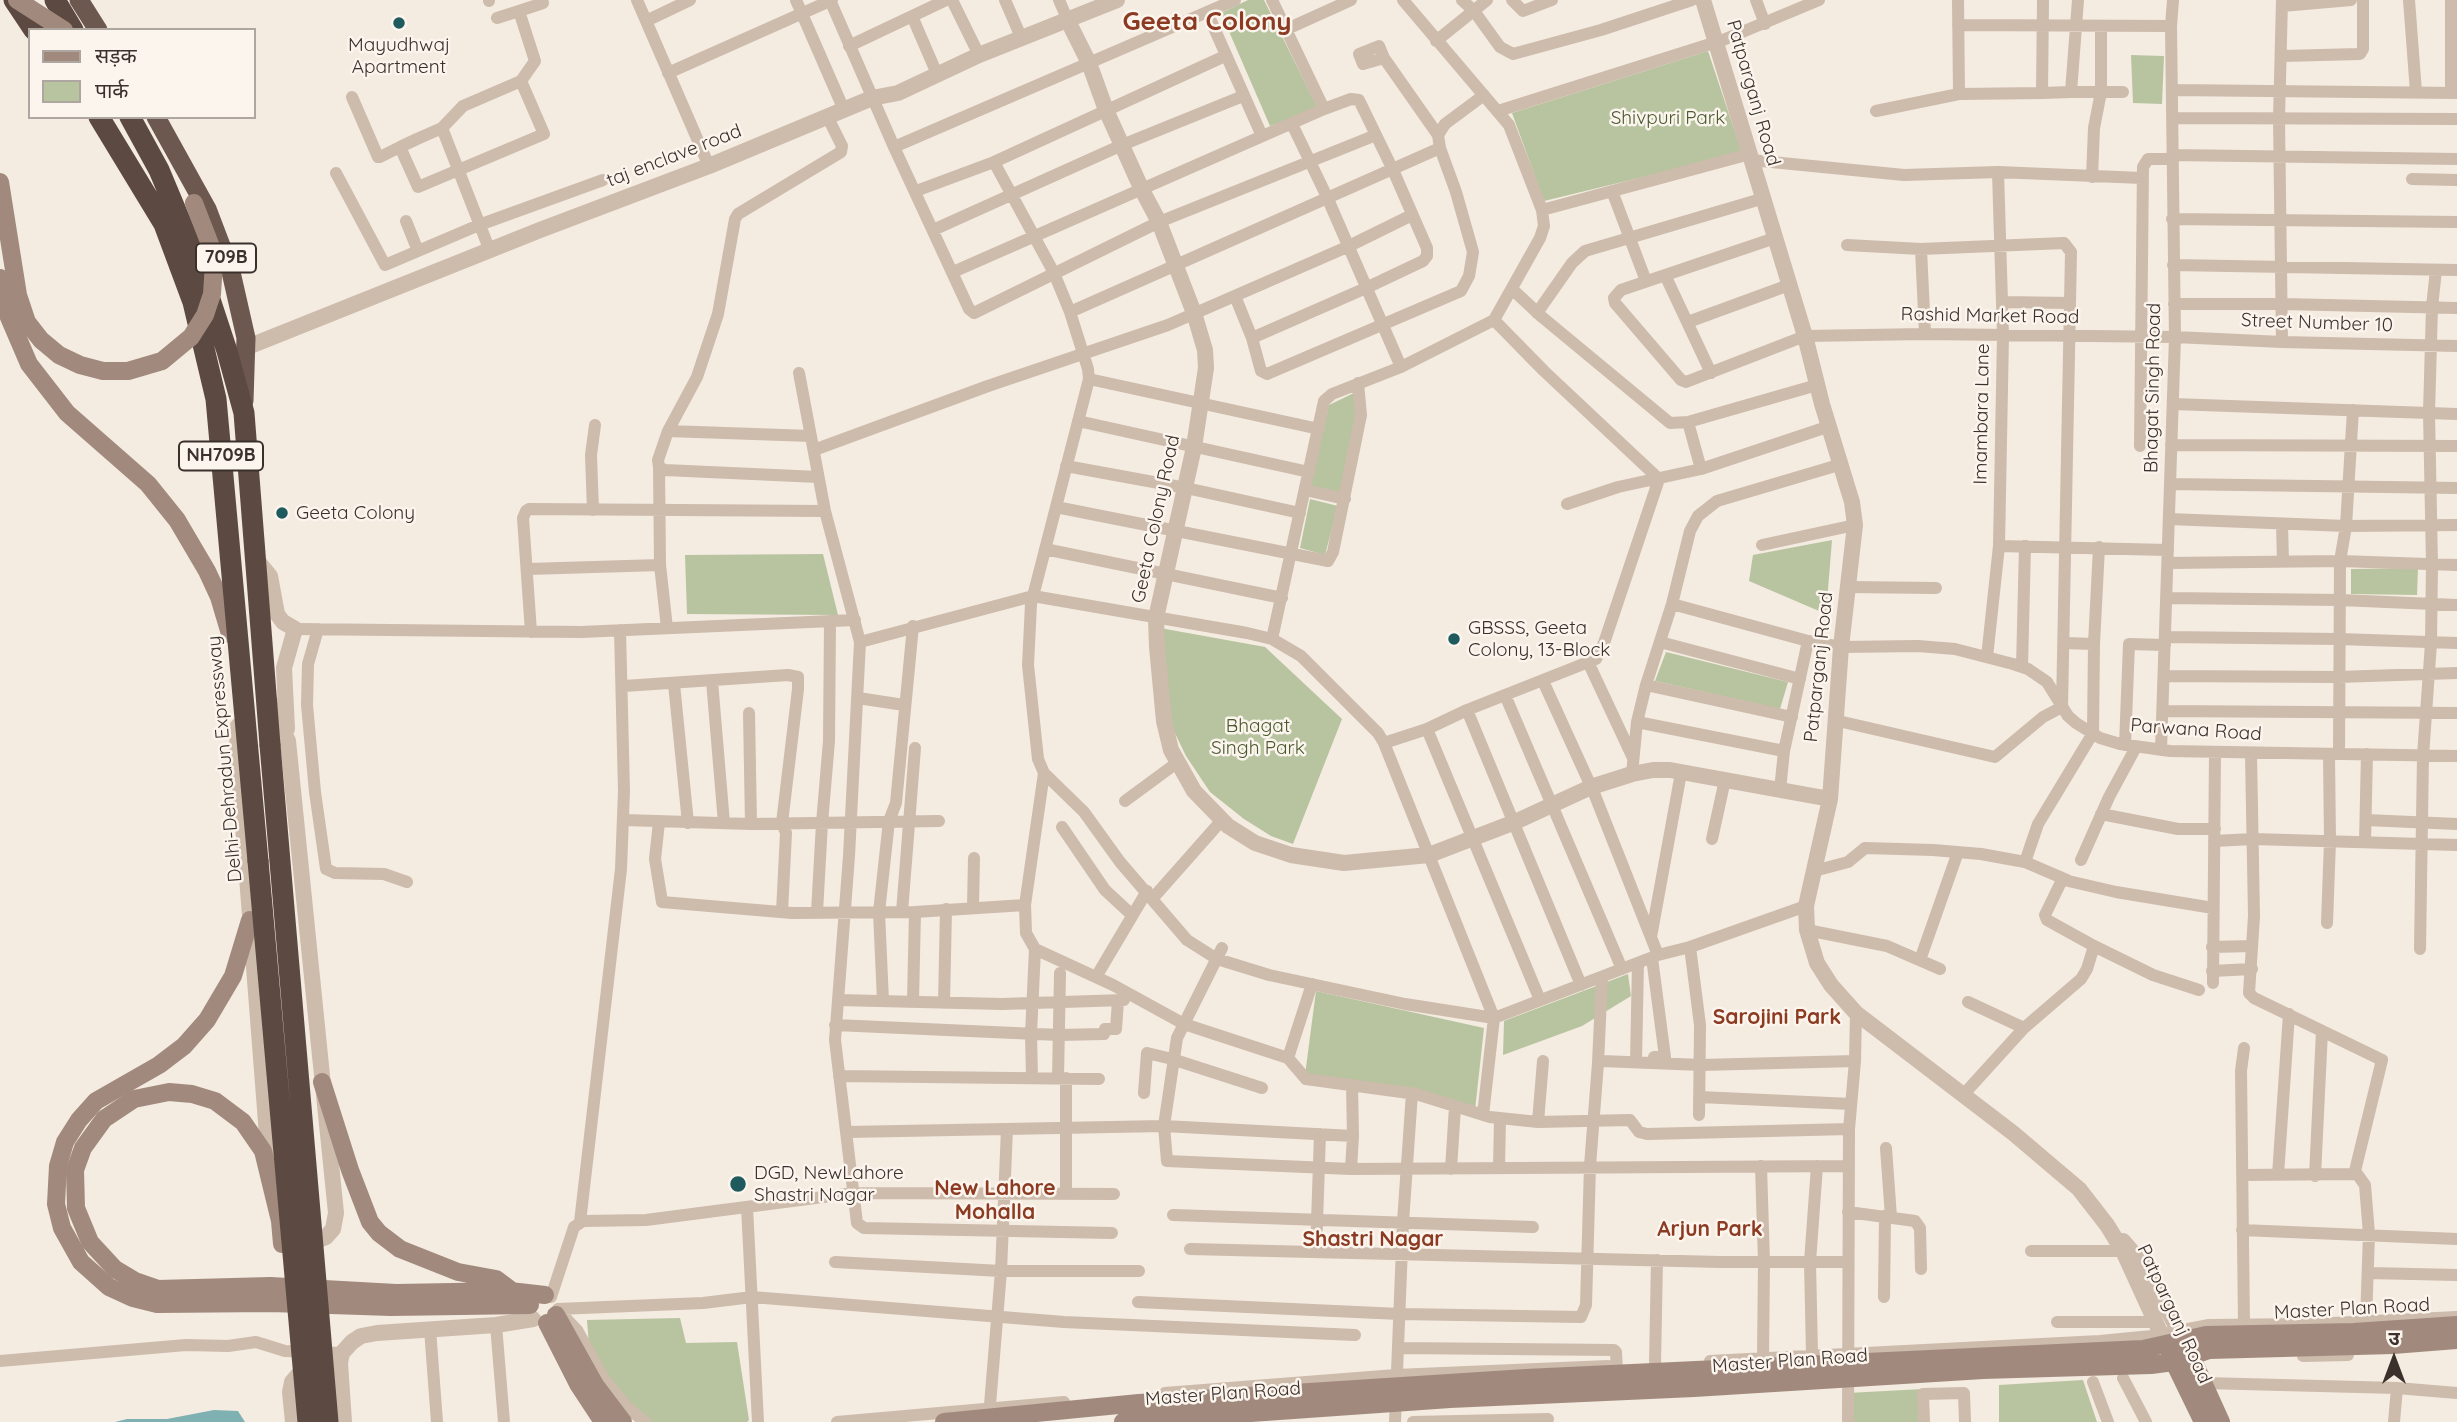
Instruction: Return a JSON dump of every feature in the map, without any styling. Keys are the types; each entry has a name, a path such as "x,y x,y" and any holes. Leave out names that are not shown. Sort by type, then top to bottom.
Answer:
{"highway":[{"path":"16,0 33,28"},
{"path":"31,0 49,28"},
{"path":"55,0 72,28"},
{"path":"79,0 97,28"},
{"name":"Delhi-Dehradun Expressway","path":"100,119 164,225 194,302 216,400 308,1422"},
{"name":"NH709B","path":"131,119 159,170 198,262 244,413 266,695 279,743"},
{"name":"709B","path":"157,119 207,209 231,272 241,309 245,348 244,413"},
{"path":"279,743 328,1422"}],"main road":[{"path":"16,0 61,28"},
{"path":"71,0 90,28"},
{"path":"0,182 18,295 27,322 41,340 69,360 103,371 128,371 162,361 191,337 205,315 214,283 214,263 213,253 194,203 148,119"},
{"path":"0,278 14,333 38,378 67,413 148,484 177,520 207,570 226,614 241,678"},
{"path":"250,920 239,960 217,1006 184,1046 146,1074 106,1094 79,1120 61,1153 56,1178 56,1204 62,1228 81,1262 99,1279 121,1293 158,1304 270,1294 391,1307 546,1309"},
{"path":"322,1082 362,1201 370,1222 379,1233 400,1249 458,1272 496,1279 546,1309 595,1385 623,1422"},
{"path":"303,1361 289,1310 280,1221 267,1162 251,1131 235,1114 215,1101 181,1092 157,1093 134,1099 104,1119 83,1148 75,1170 79,1220 90,1242 106,1261 135,1281 158,1289 270,1294 396,1293 512,1291"},
{"path":"546,1309 578,1384 603,1422"},
{"name":"Master Plan Road","path":"2176,1341 2206,1335 2354,1332 2457,1325"},
{"name":"Master Plan Road","path":"2176,1341 2209,1350 2393,1345 2457,1340"},
{"path":"944,1422 989,1413 1395,1388 1617,1369 1849,1364 2143,1349 2176,1341 2204,1382 2221,1422"},
{"name":"Patparganj Road","path":"2176,1341 2174,1362 2203,1422"},
{"name":"Master Plan Road","path":"1123,1422 1313,1415 1395,1388 1550,1394 1849,1364 2174,1362"}],"street":[{"path":"637,0 709,166"},
{"path":"646,21 690,0"},
{"path":"796,0 844,110"},
{"path":"668,73 831,0 894,147 969,309 974,313 1159,222 1376,135"},
{"path":"849,46 916,9 949,0 979,55"},
{"path":"1005,0 1021,37"},
{"path":"1059,0 1068,21"},
{"path":"894,147 1235,0"},
{"path":"1272,0 1324,109"},
{"path":"1287,29 1351,0"},
{"path":"1272,639 1326,398 1401,366 1494,320 1540,238 1544,222 1512,131 1403,0"},
{"path":"1462,0 1474,11 1500,47 1513,54 1601,30 1692,0"},
{"path":"1436,41 1487,0"},
{"path":"1512,0 1523,11 1552,0"},
{"name":"Patparganj Road","path":"1703,0 1751,157 1761,199 1805,336 1842,464 1855,525 1834,720 1829,799 1806,906 1807,930 1817,963 1831,985 1856,1013 1964,1094 2080,1189 2107,1225 2176,1341"},
{"path":"1756,0 1765,24"},
{"path":"1498,111 1716,41 1822,0"},
{"path":"1958,0 1959,94"},
{"path":"2042,93 2043,0"},
{"path":"2071,92 2078,0"},
{"name":"Bhagat Singh Road","path":"2161,750 2175,337 2172,219 2173,0"},
{"path":"2282,342 2282,3 2351,0"},
{"path":"2282,56 2360,54 2363,49 2363,0"},
{"path":"2409,0 2416,92"},
{"path":"2172,90 2454,93 2451,0"},
{"name":"taj enclave road","path":"245,348 709,166 872,98 898,93 979,55 1112,1"},
{"path":"497,18 543,3"},
{"path":"916,9 937,74"},
{"path":"352,97 380,157 442,128 463,106 521,81 535,61 519,11"},
{"path":"1207,12 1262,136"},
{"name":"Geeta Colony Road","path":"1068,21 1089,63 1106,110 1142,190 1159,222 1194,313 1205,350 1206,368 1194,447 1156,618 1164,721 1171,750 1194,791 1222,820 1255,843 1291,855 1344,863 1429,855 1515,822 1632,766 1829,799"},
{"path":"1958,25 2171,26"},
{"path":"2092,177 2094,128 2101,92 2101,26"},
{"path":"916,191 994,162 1225,56"},
{"path":"1236,296 1261,371 1267,373 1455,294 1465,286 1469,276 1472,245 1439,141 1384,58"},
{"path":"400,147 418,187 544,134 521,81"},
{"path":"1877,111 1959,94 2123,92"},
{"path":"1070,312 1393,170 1439,141 1445,124 1484,95"},
{"path":"933,230 1122,145 1243,96"},
{"path":"953,272 1324,109 1351,99 1359,100 1427,248 1425,258 1366,288 1252,338"},
{"path":"667,628 660,565 658,460 668,430 697,377 718,314 735,219 738,214 841,152 842,146 827,116"},
{"path":"2172,118 2457,119"},
{"path":"1292,124 1401,366"},
{"path":"442,128 489,251"},
{"path":"2140,446 2142,178 2143,167 2148,159 2281,156 2457,159"},
{"path":"1542,210 1751,157 1904,175 1998,172 2142,178"},
{"path":"994,162 1054,274 1085,355 1089,379 1032,596 1028,674 1038,759 1044,773 1084,812 1120,862 1187,940 1269,975 1428,1008 1494,1018 1638,963 1806,906"},
{"name":"Imambara Lane","path":"1987,657 1999,546 2003,302 1998,172"},
{"path":"336,173 383,264 387,265 479,225 603,180"},
{"path":"2412,179 2457,180"},
{"path":"1612,191 1646,281"},
{"path":"1537,313 1580,254 1761,199"},
{"path":"814,450 988,386 1085,355 1194,313 1347,247 1412,215"},
{"path":"2172,219 2457,222"},
{"path":"406,221 418,251"},
{"path":"1775,239 1621,290 1614,298 1615,303 1681,380 1686,382 1805,336"},
{"path":"1834,720 1995,757 2043,717 2063,707 2071,252 2067,245 1921,248 1847,245"},
{"path":"1921,248 1925,334"},
{"path":"2173,265 2457,270"},
{"path":"2420,950 2423,755 2432,604 2429,414 2432,307 2436,270"},
{"path":"1665,275 1711,373"},
{"path":"1688,322 1789,285"},
{"path":"1512,289 1667,422 1688,422 1817,385"},
{"path":"2003,302 2070,303"},
{"path":"2174,304 2457,308"},
{"path":"1494,320 1659,479"},
{"name":"Rashid Market Road","path":"1805,336 1925,334 2175,337"},
{"name":"Street Number 10","path":"2175,337 2457,346"},
{"path":"799,373 825,511 860,642 851,821 835,1025 857,1223 864,1228 1112,1233"},
{"path":"1089,379 1319,429"},
{"path":"1056,507 1324,561 1330,559 1362,415 1359,383"},
{"path":"2173,404 2457,414"},
{"path":"2327,923 2334,754 2339,714 2340,561 2346,526 2353,410"},
{"path":"1078,421 1309,472"},
{"path":"1688,422 1701,469"},
{"path":"593,510 592,455 595,425"},
{"path":"1567,504 1618,487 1701,469 1830,426"},
{"path":"668,430 811,436"},
{"path":"2172,445 2457,446"},
{"path":"1632,766 1637,722 1646,685 1672,604 1690,531 1698,516 1717,501 1842,464"},
{"path":"1066,466 1300,513"},
{"path":"659,467 665,470 818,477"},
{"path":"1384,743 1427,729 1467,710 1596,659 1604,643 1659,479"},
{"path":"2170,484 2457,488"},
{"path":"1305,490 1345,499"},
{"path":"531,632 523,519 526,511 825,511"},
{"path":"2169,519 2346,526 2457,525"},
{"path":"2282,524 2283,562"},
{"path":"1762,545 1855,525"},
{"path":"1999,546 2099,547 2168,556 2283,562 2457,565"},
{"path":"2022,667 2025,546"},
{"path":"2025,862 2038,824 2093,733 2099,547"},
{"path":"1045,549 1282,598"},
{"path":"256,559 270,576 277,614 283,622 295,629 531,632 855,620"},
{"path":"528,569 660,565"},
{"path":"1848,587 1936,588"},
{"path":"860,642 1032,596 1272,639 1301,656 1378,733 1384,743 1494,1018 1483,1115"},
{"path":"2167,598 2340,600 2457,605"},
{"name":"Parwana Road","path":"1672,604 1841,648 1918,646 1955,649 2022,667 2047,682 2068,716 2109,741 2131,746 2250,754 2457,756"},
{"path":"817,912 830,741 831,621"},
{"path":"883,1000 879,912 889,821 896,803 913,626"},
{"path":"241,678 237,748 263,1111 272,1185 292,1231 300,1238 310,1241 321,1239 330,1233 336,1219 322,1082 279,743 286,655 295,629"},
{"path":"318,629 308,664 307,705 326,869 335,873 384,874 407,882"},
{"path":"580,1222 621,869 624,820 624,686 620,630"},
{"path":"2081,860 2131,746 2129,644 2165,641 2339,639 2457,643"},
{"path":"1780,790 1784,751 1808,641"},
{"path":"1660,642 1800,679"},
{"path":"2064,643 2094,644"},
{"path":"1589,664 1632,766"},
{"path":"2164,676 2339,677 2457,673"},
{"path":"624,686 788,675 798,677 782,823 786,833 782,912"},
{"path":"712,681 724,823"},
{"path":"1543,681 1591,787 1651,937 1665,1057 1654,1057 1653,1063"},
{"path":"674,684 688,823"},
{"path":"1646,685 1792,718"},
{"path":"1505,695 1622,969"},
{"path":"859,698 904,705"},
{"path":"1467,710 1581,985"},
{"path":"2163,711 2457,713"},
{"path":"749,713 751,824"},
{"path":"1637,722 1784,751"},
{"path":"1427,729 1540,1000"},
{"path":"913,1001 909,821 915,748"},
{"path":"2215,752 2213,977 2252,970"},
{"path":"2250,754 2252,970 2249,993 2382,1060 2356,1174"},
{"path":"2365,842 2367,754"},
{"path":"1125,801 1178,762"},
{"path":"1031,1078 1031,1003 1035,949 1026,933 1025,905 1044,773"},
{"path":"1651,937 1681,773"},
{"path":"1712,839 1725,780"},
{"path":"2101,814 2214,835 2252,839 2457,845"},
{"path":"624,820 751,824 939,821"},
{"path":"1096,978 1132,915 1222,820"},
{"path":"2366,820 2457,824"},
{"path":"659,822 655,859 662,902 782,912 909,912 1025,905"},
{"path":"1062,827 1105,890 1132,915"},
{"path":"1814,871 1849,862 1866,848 1980,853 2025,862 2067,880 2116,892 2213,908"},
{"path":"1920,960 1958,852"},
{"path":"973,907 974,858"},
{"path":"2067,880 2061,882 2045,918 2153,975 2199,990"},
{"path":"944,1003 946,909"},
{"path":"1807,930 1887,946 1940,969"},
{"path":"1964,1094 2024,1028 2081,979 2087,970 2094,946"},
{"path":"2212,947 2252,946"},
{"path":"1690,947 1700,1025 1699,1115"},
{"path":"1035,949 1140,999 1184,1024 1288,1058 1306,1079 1412,1093 1500,1118 1538,1122 1630,1120 1639,1132 1647,1134 1849,1129"},
{"path":"1219,953 1177,1038 1164,1126 1167,1161 1351,1169 1849,1166"},
{"path":"1636,1062 1638,963"},
{"path":"1060,973 1059,1035 1066,1128 1066,1194"},
{"path":"1138,1302 1400,1314 1581,1317 1585,1310 1590,1166 1602,977"},
{"path":"1288,1058 1312,985"},
{"path":"838,1000 1031,1003 1140,999"},
{"path":"835,1025 1059,1035 1104,1034 1105,1029 1116,1029 1118,1001"},
{"path":"1968,1002 2024,1028"},
{"path":"1848,1422 1849,1129 1856,1013"},
{"path":"2278,1175 2289,1014"},
{"path":"2315,1176 2322,1031"},
{"path":"2244,1048 2241,1071 2244,1325"},
{"path":"1144,1093 1147,1054 1172,1059 1262,1088"},
{"path":"1538,1122 1543,1061"},
{"path":"1598,1063 1701,1065 1855,1061"},
{"path":"839,1076 1099,1079"},
{"path":"1351,1169 1352,1085"},
{"path":"1395,1422 1403,1222 1412,1093"},
{"path":"1700,1097 1851,1104"},
{"path":"1451,1168 1455,1107"},
{"path":"1499,1168 1500,1118"},
{"path":"847,1132 1164,1126 1353,1136"},
{"path":"837,1422 989,1413 1001,1271 1002,1195 1007,1129"},
{"path":"1316,1252 1320,1134"},
{"path":"1884,1297 1888,1217 1886,1148"},
{"path":"1761,1166 1763,1357"},
{"path":"1812,1354 1810,1262 1817,1166"},
{"path":"2242,1175 2356,1174"},
{"path":"2356,1174 2365,1185 2369,1234 2366,1321"},
{"path":"546,1309 574,1227 580,1222 646,1220 854,1193 1114,1194"},
{"path":"747,1207 758,1422"},
{"path":"1848,1212 1912,1220 1919,1224 1921,1269"},
{"path":"1173,1215 1533,1227"},
{"name":"Patparganj Road","path":"2107,1225 2139,1257 2176,1341"},
{"path":"2242,1230 2457,1239"},
{"path":"1190,1249 1848,1262"},
{"path":"2031,1251 2123,1251"},
{"path":"1655,1364 1657,1260"},
{"path":"835,1262 1001,1271 1139,1270"},
{"path":"2368,1273 2457,1275"},
{"path":"344,1422 341,1358 346,1346 361,1336 496,1325 546,1309 703,1303 752,1297 1064,1322 1355,1335"},
{"path":"546,1309 577,1330 604,1379 629,1409 645,1422"},
{"path":"2176,1341 2209,1325 2457,1317"},
{"path":"2057,1322 2176,1341 2221,1357 2329,1356 2457,1349"},
{"path":"496,1325 504,1422"},
{"path":"430,1329 437,1422"},
{"path":"0,1361 186,1345 239,1345 256,1342 285,1351 341,1358"},
{"path":"1399,1348 1614,1350 1617,1369 1812,1354 1849,1364"},
{"path":"293,1422 290,1392 292,1382 307,1370 341,1358"},
{"path":"2123,1378 2146,1422"},
{"path":"2093,1382 2108,1422"},
{"path":"2204,1382 2457,1392"},
{"path":"2394,1422 2397,1388"},
{"path":"1924,1422 1923,1394 1964,1393 1965,1422"},
{"path":"1413,1422 1548,1420 1550,1394"}],"green space":[{"path":"1248,0 1264,0 1318,109 1270,126 1221,13"},
{"name":"Shivpuri Park","path":"1708,51 1742,153 1544,201 1512,113"},
{"path":"2131,55 2164,56 2162,104 2133,103"},
{"path":"1358,391 1360,414 1342,494 1309,487 1329,405"},
{"path":"1310,499 1338,506 1325,555 1300,548"},
{"path":"1832,540 1826,614 1749,581 1753,555"},
{"path":"823,554 838,615 687,614 685,555"},
{"path":"2418,568 2417,595 2351,594 2351,569"},
{"name":"Bhagat Singh Park","path":"1160,628 1265,647 1342,719 1293,844 1271,836 1210,792 1186,756 1171,725"},
{"path":"1666,652 1788,682 1780,709 1655,681"},
{"path":"1628,974 1631,996 1582,1026 1503,1055 1504,1021"},
{"path":"1316,991 1484,1028 1475,1110 1305,1075"},
{"path":"680,1318 686,1343 737,1342 749,1420 747,1422 647,1422 608,1383 589,1345 587,1320"},
{"path":"2083,1380 2097,1422 1999,1422 1999,1385"},
{"path":"1923,1389 1924,1422 1848,1422 1848,1393"}],"water":[{"path":"214,1410 238,1411 245,1422 115,1422 127,1419 167,1419"}],"place":[{"name":"Mayudhwaj Apartment","path":"399,23"},
{"name":"Geeta Colony","path":"282,513"},
{"name":"GBSSS, Geeta Colony, 13-Block","path":"1454,639"},
{"name":"DGD, NewLahore Shastri Nagar","path":"738,1184"}],"district":[{"name":"Geeta Colony","path":"1207,22"},
{"name":"Sarojini Park","path":"1777,1018"},
{"name":"New Lahore Mohalla","path":"995,1201"},
{"name":"Arjun Park","path":"1710,1230"},
{"name":"Shastri Nagar","path":"1373,1240"}]}
